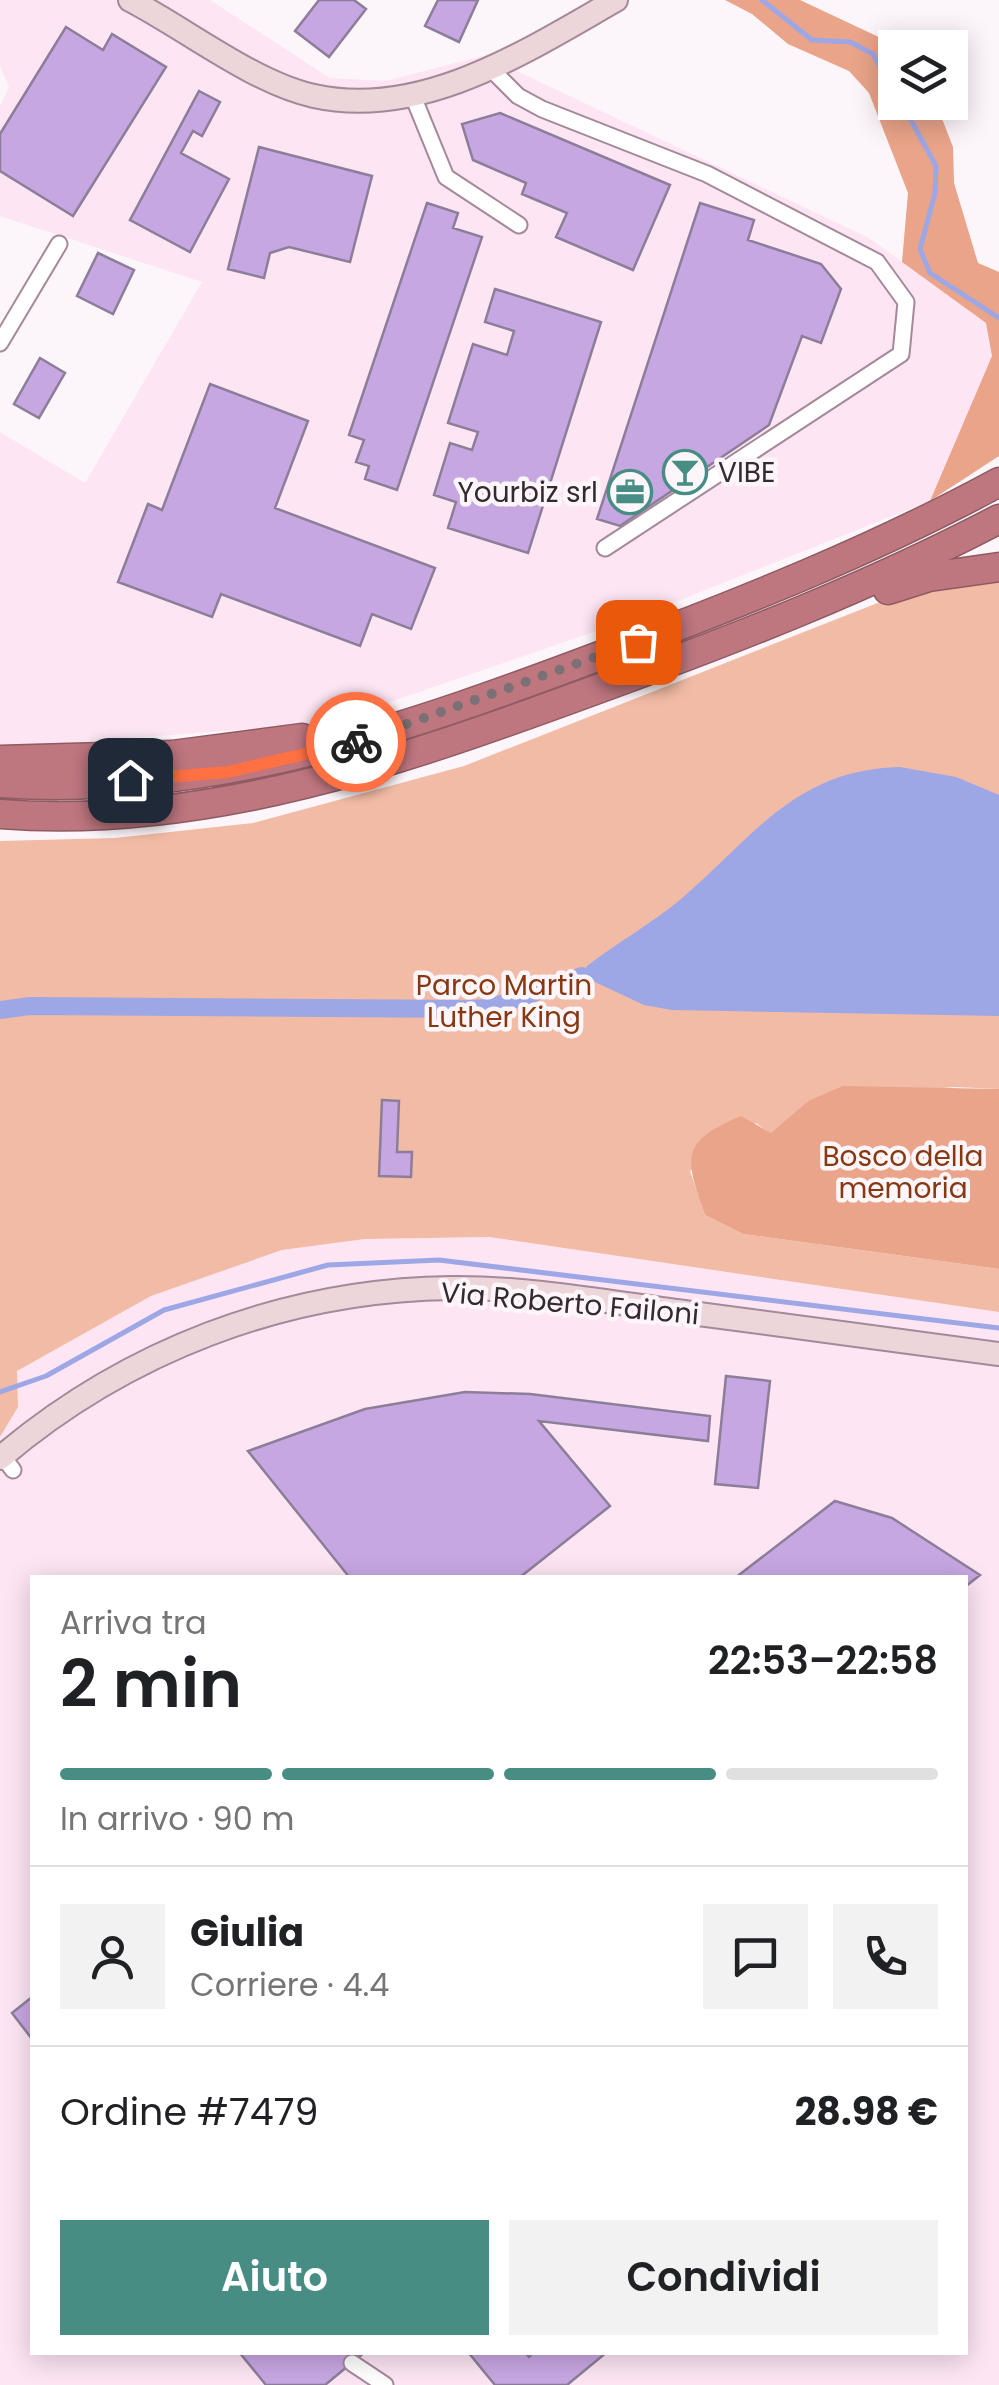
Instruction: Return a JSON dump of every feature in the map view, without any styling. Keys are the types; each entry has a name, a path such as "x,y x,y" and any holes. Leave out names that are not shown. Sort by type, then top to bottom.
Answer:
{"highway":[{"path":"0,783 166,779 228,772 353,743 832,566 999,482"},
{"path":"6,816 109,813 266,794 346,777 470,736 833,598 999,519"},
{"path":"833,598 860,599 929,576 999,567"},
{"path":"0,760 172,755 290,741 369,722 416,722"}],"street":[{"path":"130,0 275,81 314,96 412,94 490,68 616,0"},
{"path":"490,68 518,96 542,109 707,174 878,262 906,302 900,354 605,548"},
{"path":"412,94 446,177 520,225"},
{"path":"0,343 59,244"},
{"name":"Via Roberto Failoni","path":"4,1459 86,1393 166,1350 246,1318 332,1300 431,1290 576,1298 999,1354"},
{"path":"352,2364 385,2385"}],"shaded area":[{"path":"0,0 210,0 330,78 386,81 494,53 521,73 869,238 986,323 992,356 930,501 637,617 329,723 0,748 0,432 85,483 202,282 0,216 0,106 9,87 0,66"},
{"path":"489,1237 999,1312 999,2385 0,2385 0,1437 18,1407 17,1371 151,1296 282,1250 365,1239"}],"green space":[{"path":"725,0 800,0 878,37 878,116 869,93 849,71 788,44 752,14"},
{"path":"880,120 943,120 953,147 954,183 978,263 999,272 999,456 930,501 992,356 986,323 902,262 908,193"},
{"name":"Parco Martin Luther King","path":"999,578 999,1089 954,1087 808,1101 771,1134 756,1123 690,1171 705,1215 743,1234 999,1269 999,1312 489,1237 365,1239 282,1250 151,1296 17,1371 18,1407 0,1437 0,841 115,838 253,823 464,766 908,591"},
{"name":"Bosco della memoria","path":"843,1086 999,1089 999,1269 743,1234 705,1215 691,1165 692,1154 706,1134 741,1116 771,1133 808,1101"}],"water":[{"path":"900,767 956,777 999,795 999,1016 672,1010 644,1005 582,976 587,966 670,908 778,811 804,793 864,771"}],"building":[{"path":"319,0 354,0 366,9 329,57 295,31"},
{"path":"438,0 478,0 459,42 425,26"},
{"path":"66,27 103,50 112,34 166,67 73,216 0,171 0,134"},
{"path":"199,91 220,102 202,136 193,131 181,153 229,179 190,252 130,220"},
{"path":"500,113 670,185 633,270 556,237 567,213 522,194 526,183 473,160 462,124"},
{"path":"259,147 372,176 350,262 289,247 270,253 264,278 228,269"},
{"path":"427,203 458,213 453,228 482,237 397,490 365,479 369,466 356,462 364,440 349,435"},
{"path":"700,203 754,220 748,240 821,264 841,289 821,343 802,336 769,425 620,526 597,519"},
{"path":"98,253 134,270 113,314 77,296"},
{"path":"495,289 601,322 528,553 448,528 456,502 434,495 450,443 472,450 478,432 448,423 473,344 507,355 514,331 485,322"},
{"path":"40,358 65,373 39,418 14,404"},
{"path":"210,384 308,421 275,508 435,568 411,629 372,614 360,646 221,594 212,617 118,582 148,504 162,510"},
{"path":"382,1100 399,1101 397,1152 412,1152 411,1177 379,1176"},
{"path":"726,1376 770,1381 758,1488 715,1484"},
{"path":"465,1392 530,1394 710,1416 708,1441 539,1421 610,1506 523,1575 348,1575 248,1451 365,1409"},
{"path":"835,1501 892,1518 980,1575 968,1585 968,1575 739,1575"},
{"path":"30,1999 30,2036 12,2013"},
{"path":"241,2355 361,2355 325,2385 266,2385"},
{"path":"470,2355 603,2355 567,2385 495,2385"}],"waterway":[{"path":"762,0 812,40 850,42 873,54 878,63"},
{"path":"911,120 936,166 935,193 920,249 930,273 999,318"},
{"path":"0,1010 30,1006 490,1008 582,976"},
{"path":"0,1392 46,1376 164,1310 328,1265 439,1260 999,1328"}],"way so far":[{"path":"356,742 638,642"}],"place":[{"name":"VIBE","path":"685,472"},
{"name":"Yourbiz srl","path":"630,492"}],"route":[{"path":"130,780 228,772 356,742"}]}
